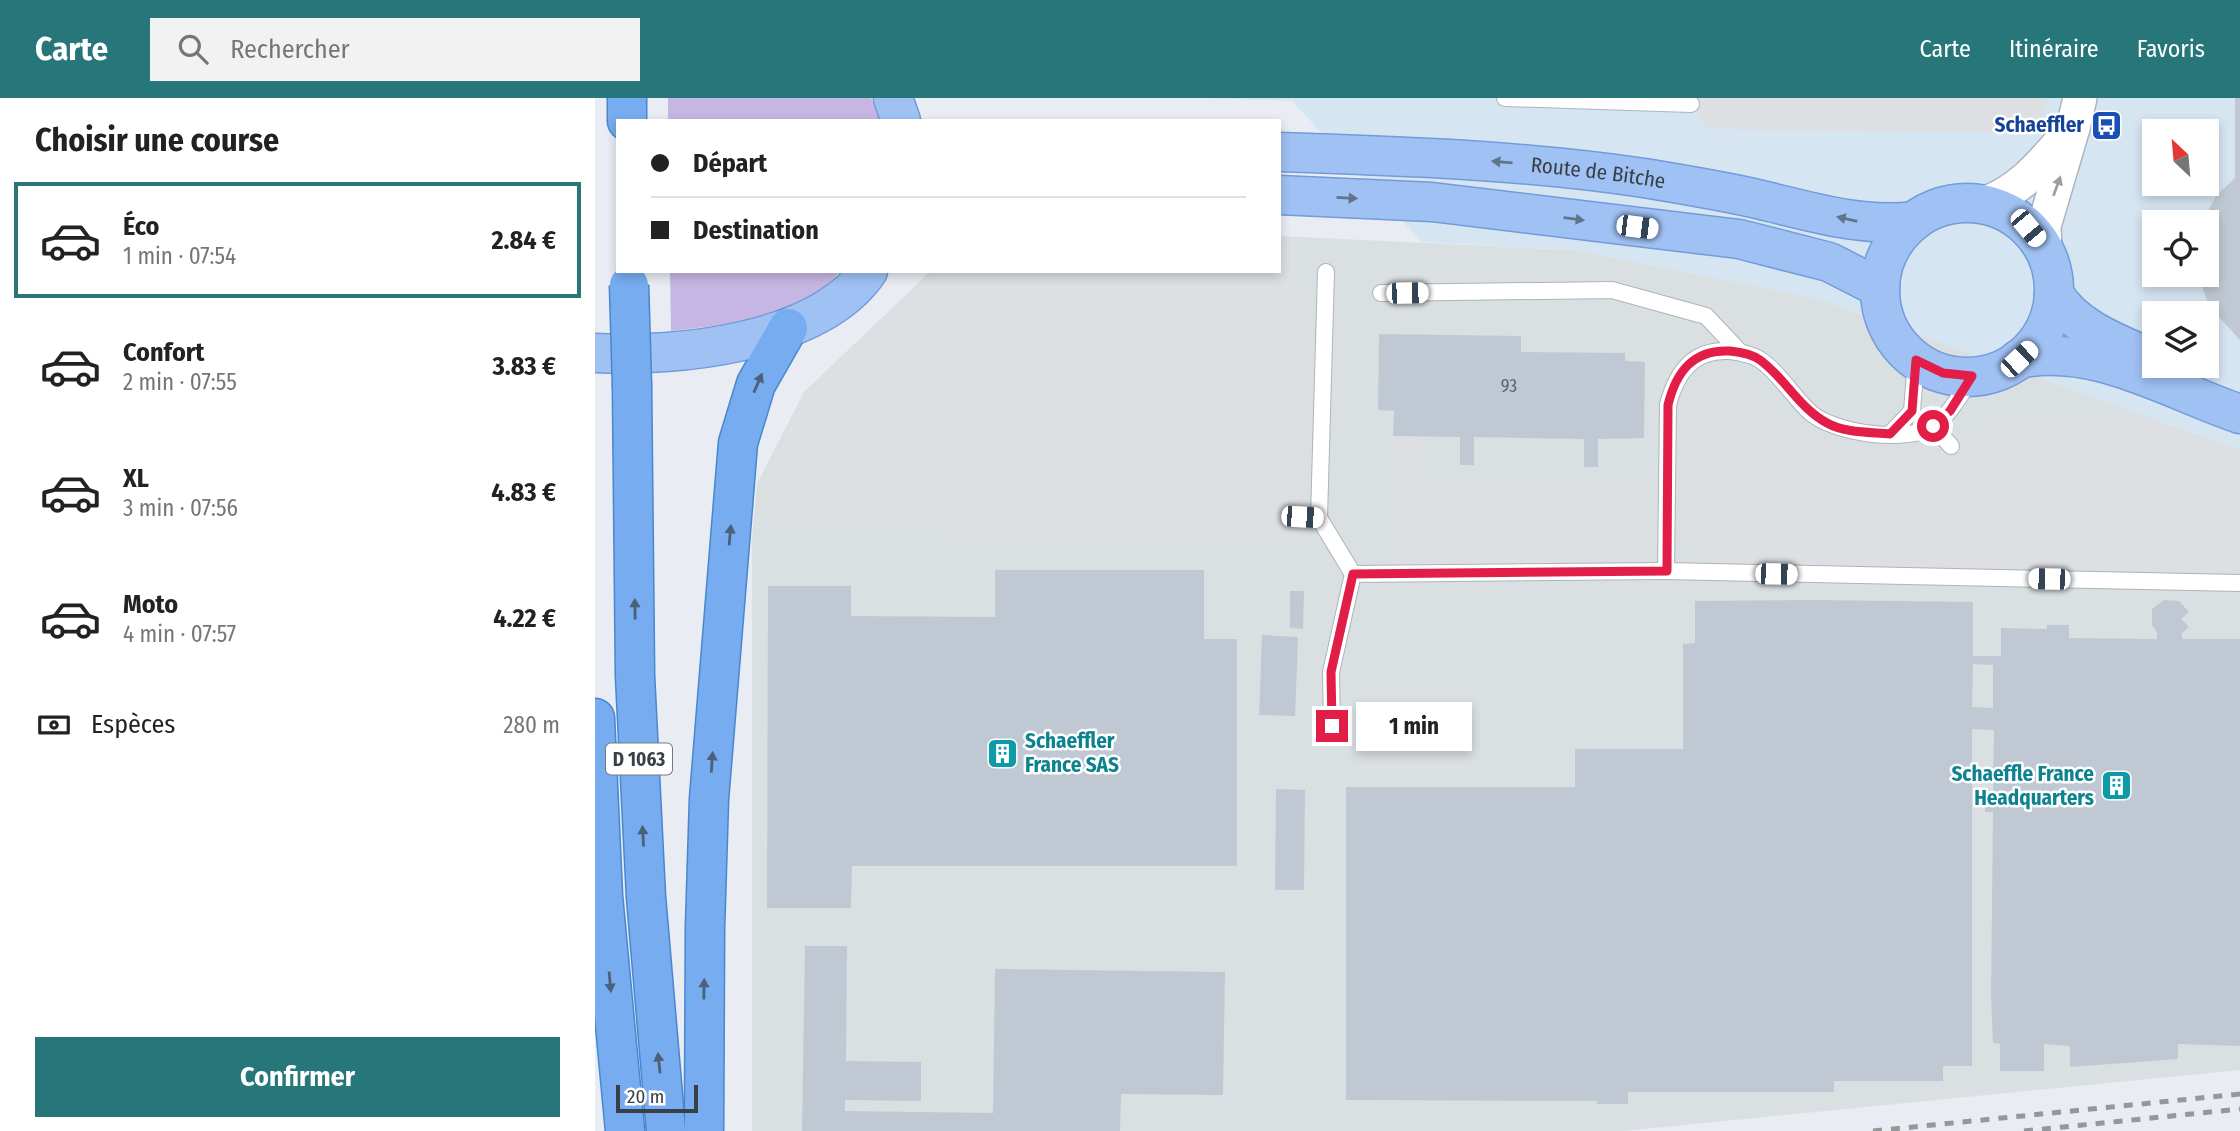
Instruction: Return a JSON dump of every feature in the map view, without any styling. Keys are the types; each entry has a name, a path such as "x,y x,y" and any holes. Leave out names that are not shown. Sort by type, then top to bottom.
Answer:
{"highway":[{"path":"627,98 627,119"},
{"name":"D 1063","path":"629,278 636,690 647,910 666,1131"},
{"path":"704,1131 709,799 738,443 756,384 788,328"},
{"name":"D 1063","path":"595,718 603,895 625,1131"}],"main road":[{"name":"Route de Bitche","path":"1281,152 1437,157 1588,170 1730,192 1859,222 1889,224 1914,220"},
{"path":"1281,195 1431,202 1739,239 1829,262 1880,288"},
{"path":"2019,359 2044,330 2054,293 2053,275 2045,252 2028,228 2015,217 1983,204 1947,205 1914,220 1889,251 1880,288 1889,328 1916,360 1943,373 1972,376 1989,374 2019,359 2058,354 2093,360 2240,414"},
{"path":"595,353 714,348 788,328 826,309 865,273"},
{"path":"2054,293 2060,304 2090,328 2142,354"},
{"path":"2198,378 2240,395"}],"street":[{"path":"1983,204 2009,194 2020,186 2076,113"},
{"path":"2045,252 2044,226 2076,113"}],"lane":[{"path":"1505,98 1691,104"},
{"path":"1326,272 1319,518 1353,574 1331,672 1332,726"},
{"path":"1381,293 1612,290 1706,316 1740,352"},
{"path":"1667,571 1668,405 1674,382 1686,365 1703,354 1740,352 1759,359 1813,414 1826,423 1850,430 1890,434 1922,431 1933,426 1950,411 1972,376"},
{"path":"1890,434 1912,411 1916,360"},
{"path":"1933,426 1951,446"},
{"path":"1302,517 1319,518"},
{"path":"1353,574 1667,571 2240,583"}],"shaded area":[{"path":"668,98 871,98 881,119 668,119"},
{"path":"1204,98 2240,98 2240,450 1814,298 1574,250 1422,242 1292,101"},
{"path":"1687,98 2048,98 2042,118 2000,132 1707,129"},
{"path":"1281,236 1574,250 1815,298 2240,450 2240,1070 1623,1131 752,1131 752,538 757,484 804,392 929,273 1281,273"},
{"path":"1281,243 1297,244 1302,537 774,526 781,449 804,392 934,273 1281,273"},
{"path":"670,273 838,273 823,287 784,310 740,322 671,331"},
{"path":"1708,371 1734,371 1805,438 1861,451 1928,452 1932,456 2000,418 2053,417 2151,421 2240,454 2240,572 1715,564 1692,541 1685,527 1686,419 1688,394 1694,381"},
{"path":"1393,436 1417,437 1423,483 1637,485 1637,571 1395,574"}],"building":[{"path":"2235,98 2240,98 2240,340 2219,317 2219,301 2207,301 2202,287 2219,287 2219,210 2208,210 2216,196 2235,178"},
{"path":"1379,334 1521,336 1521,352 1625,353 1625,361 1645,362 1644,438 1598,439 1598,467 1584,467 1584,439 1474,437 1474,465 1460,465 1460,437 1393,436 1394,411 1378,410"},
{"name":"Schaeffler France SAS","path":"995,570 1204,570 1204,639 1237,639 1237,866 852,866 851,908 767,908 768,586 851,586 851,616 995,617"},
{"path":"1290,591 1304,591 1303,629 1290,628"},
{"path":"2164,600 2179,601 2189,612 2181,619 2189,627 2182,633 2182,639 2240,639 2240,1046 2178,1044 2178,1059 2070,1067 2070,1046 2044,1044 2044,1071 2000,1071 2000,1044 1993,1043 1991,996 1993,812 1985,812 1985,800 1993,800 1994,730 1972,729 1972,1066 1943,1066 1943,1081 1834,1081 1834,1092 1628,1092 1628,1104 1597,1104 1597,1101 1346,1100 1346,787 1575,787 1575,749 1683,749 1683,644 1695,643 1695,601 1973,602 1973,656 2001,656 2001,628 2047,629 2047,625 2069,625 2069,638 2157,639 2157,632 2152,625 2152,609","holes":["1973,664 1993,665 1993,708 1972,707"]},
{"path":"1262,635 1298,637 1295,716 1259,715"},
{"path":"1276,789 1305,790 1304,890 1275,890"},
{"path":"805,946 847,946 846,1061 921,1062 921,1101 845,1100 845,1111 993,1113 995,969 1225,972 1223,1095 1121,1094 1120,1131 802,1131"}],"railway":[{"path":"1873,1131 2240,1094"},
{"path":"2024,1131 2240,1109"}],"place":[{"name":"Schaeffler","path":"2107,125"},
{"name":"Schaeffler France SAS","path":"1002,753"},
{"name":"Schaeffle France Headquarters","path":"2117,786"}],"route":[{"path":"1332,726 1331,672 1353,574 1667,571 1668,405 1674,382 1686,365 1703,354 1740,352 1759,359 1813,414 1826,423 1850,430 1890,434 1912,411 1916,360 1943,373 1972,376 1950,411 1933,426"}]}
